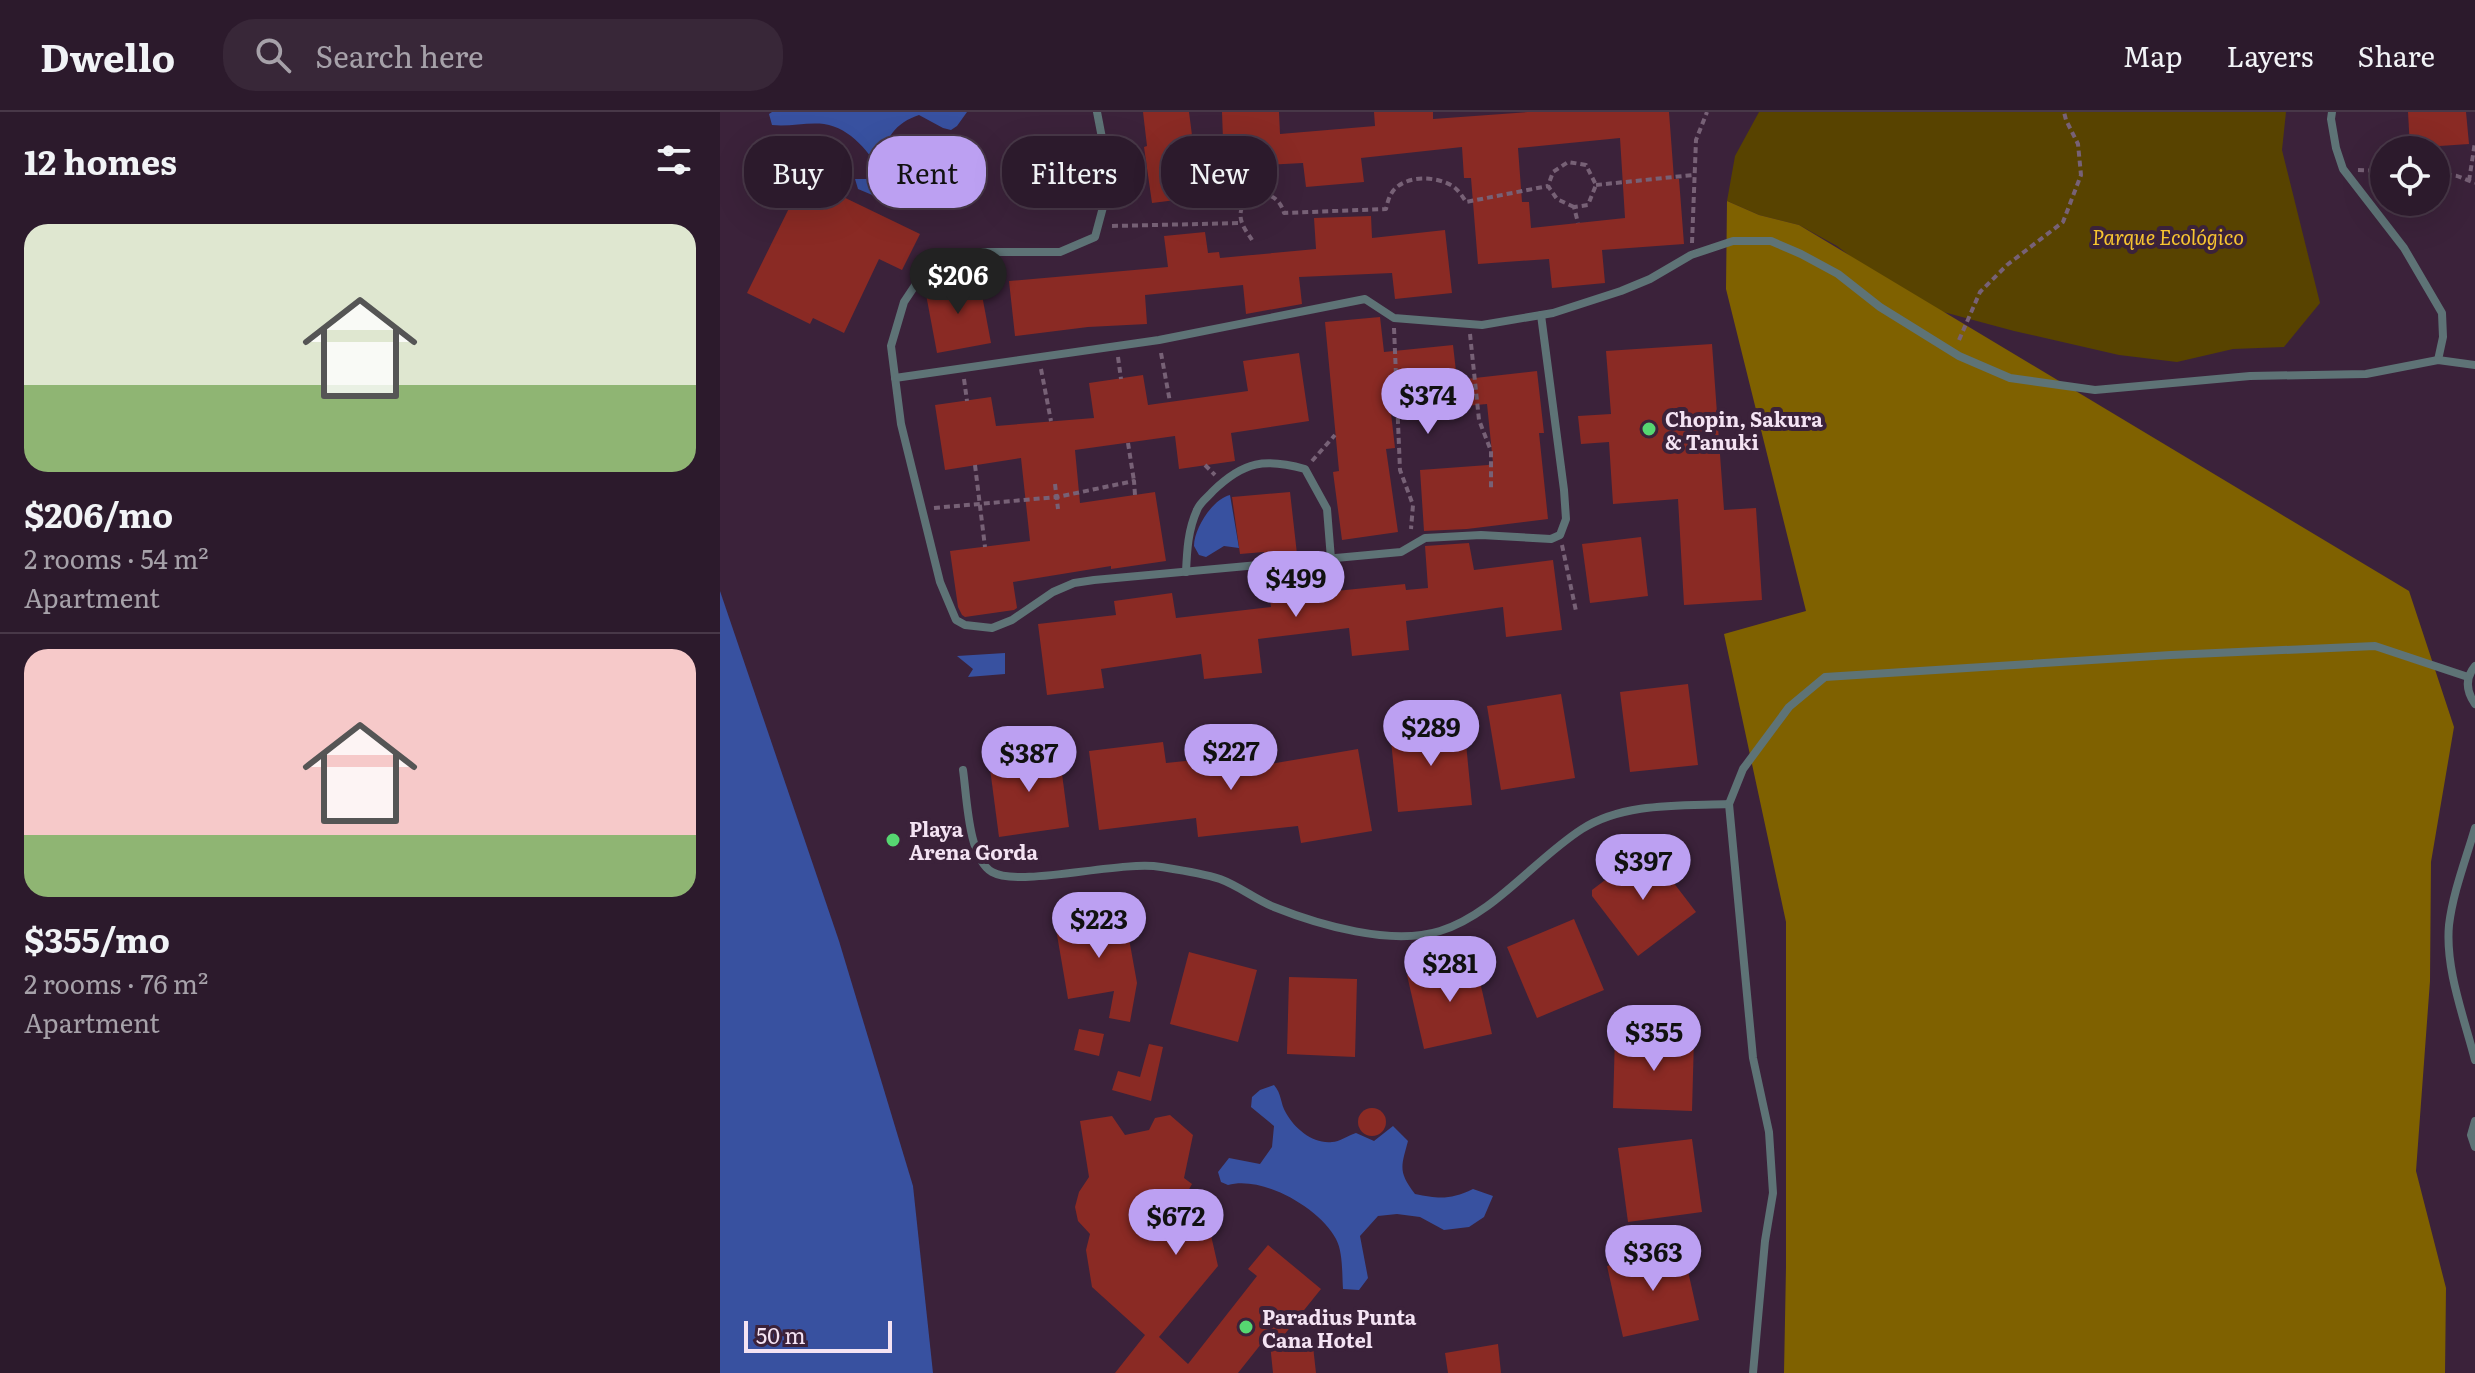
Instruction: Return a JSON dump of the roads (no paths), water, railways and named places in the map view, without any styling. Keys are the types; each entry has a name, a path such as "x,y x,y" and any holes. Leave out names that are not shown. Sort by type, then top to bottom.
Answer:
{"lane":[{"path":"1097,112 1103,143 1106,196 1095,237 1060,252 948,252 924,272 904,302 891,346 901,424 945,597 956,620 965,625 992,628 1012,620 1053,592 1074,583 1401,552 1425,538 1481,535 1551,539 1560,535 1566,519 1564,490 1541,315"},
{"path":"2332,112 2336,148 2343,169 2404,248 2442,313 2443,337 2438,360"},
{"path":"895,378 1159,340 1365,299 1394,318 1482,325 1541,315 1621,291 1650,279 1684,259 1733,241 1771,241 1801,254 1838,274 1880,307 1959,356 2010,378 2095,390 2250,376 2366,374 2438,360 2475,365"},
{"path":"1186,572 1188,538 1198,506 1223,481 1251,465 1277,461 1305,469 1327,509 1331,559"},
{"path":"1753,1373 1765,1241 1773,1193 1769,1132 1753,1058 1729,804 1743,769 1789,707 1825,677 2171,655 2375,646 2468,677"},
{"path":"2475,666 2468,677 2467,687 2475,704"},
{"path":"963,770 975,851 992,872 1029,877 1095,868 1152,866 1219,879 1306,919 1359,931 1410,936 1440,931 1464,920 1488,905 1582,828 1606,817 1642,808 1729,804"},
{"path":"2475,828 2449,925 2450,963 2475,1060"},
{"path":"2475,1121 2471,1135 2475,1147"}],"water":[{"path":"967,112 951,130 919,115 897,127 890,136 868,136 868,153 852,136 834,126 772,125 769,114"},
{"path":"855,179 868,179 868,193 858,189"},
{"path":"1230,495 1239,548 1224,546 1206,557 1199,555 1194,546 1201,523 1217,502"},
{"path":"720,591 839,941 913,1186 933,1373 720,1373"},
{"path":"1005,653 1005,674 968,677 973,669 957,656"},
{"path":"1274,1085 1290,1119 1305,1134 1318,1141 1335,1142 1356,1133 1374,1141 1393,1126 1408,1141 1402,1169 1415,1194 1444,1198 1473,1189 1493,1196 1484,1217 1469,1227 1444,1230 1420,1217 1397,1214 1378,1216 1360,1236 1368,1278 1359,1290 1343,1289 1338,1244 1317,1216 1273,1190 1257,1185 1228,1185 1221,1182 1218,1172 1229,1158 1260,1164 1272,1147 1274,1126 1251,1107 1252,1097"}],"place":[{"name":"Chopin, Sakura & Tanuki","path":"1649,429"},
{"name":"Playa Arena Gorda","path":"893,840"},
{"name":"Paradius Punta Cana Hotel","path":"1246,1327"}],"park label":[{"name":"Parque Ecológico","path":"2168,236"}]}
